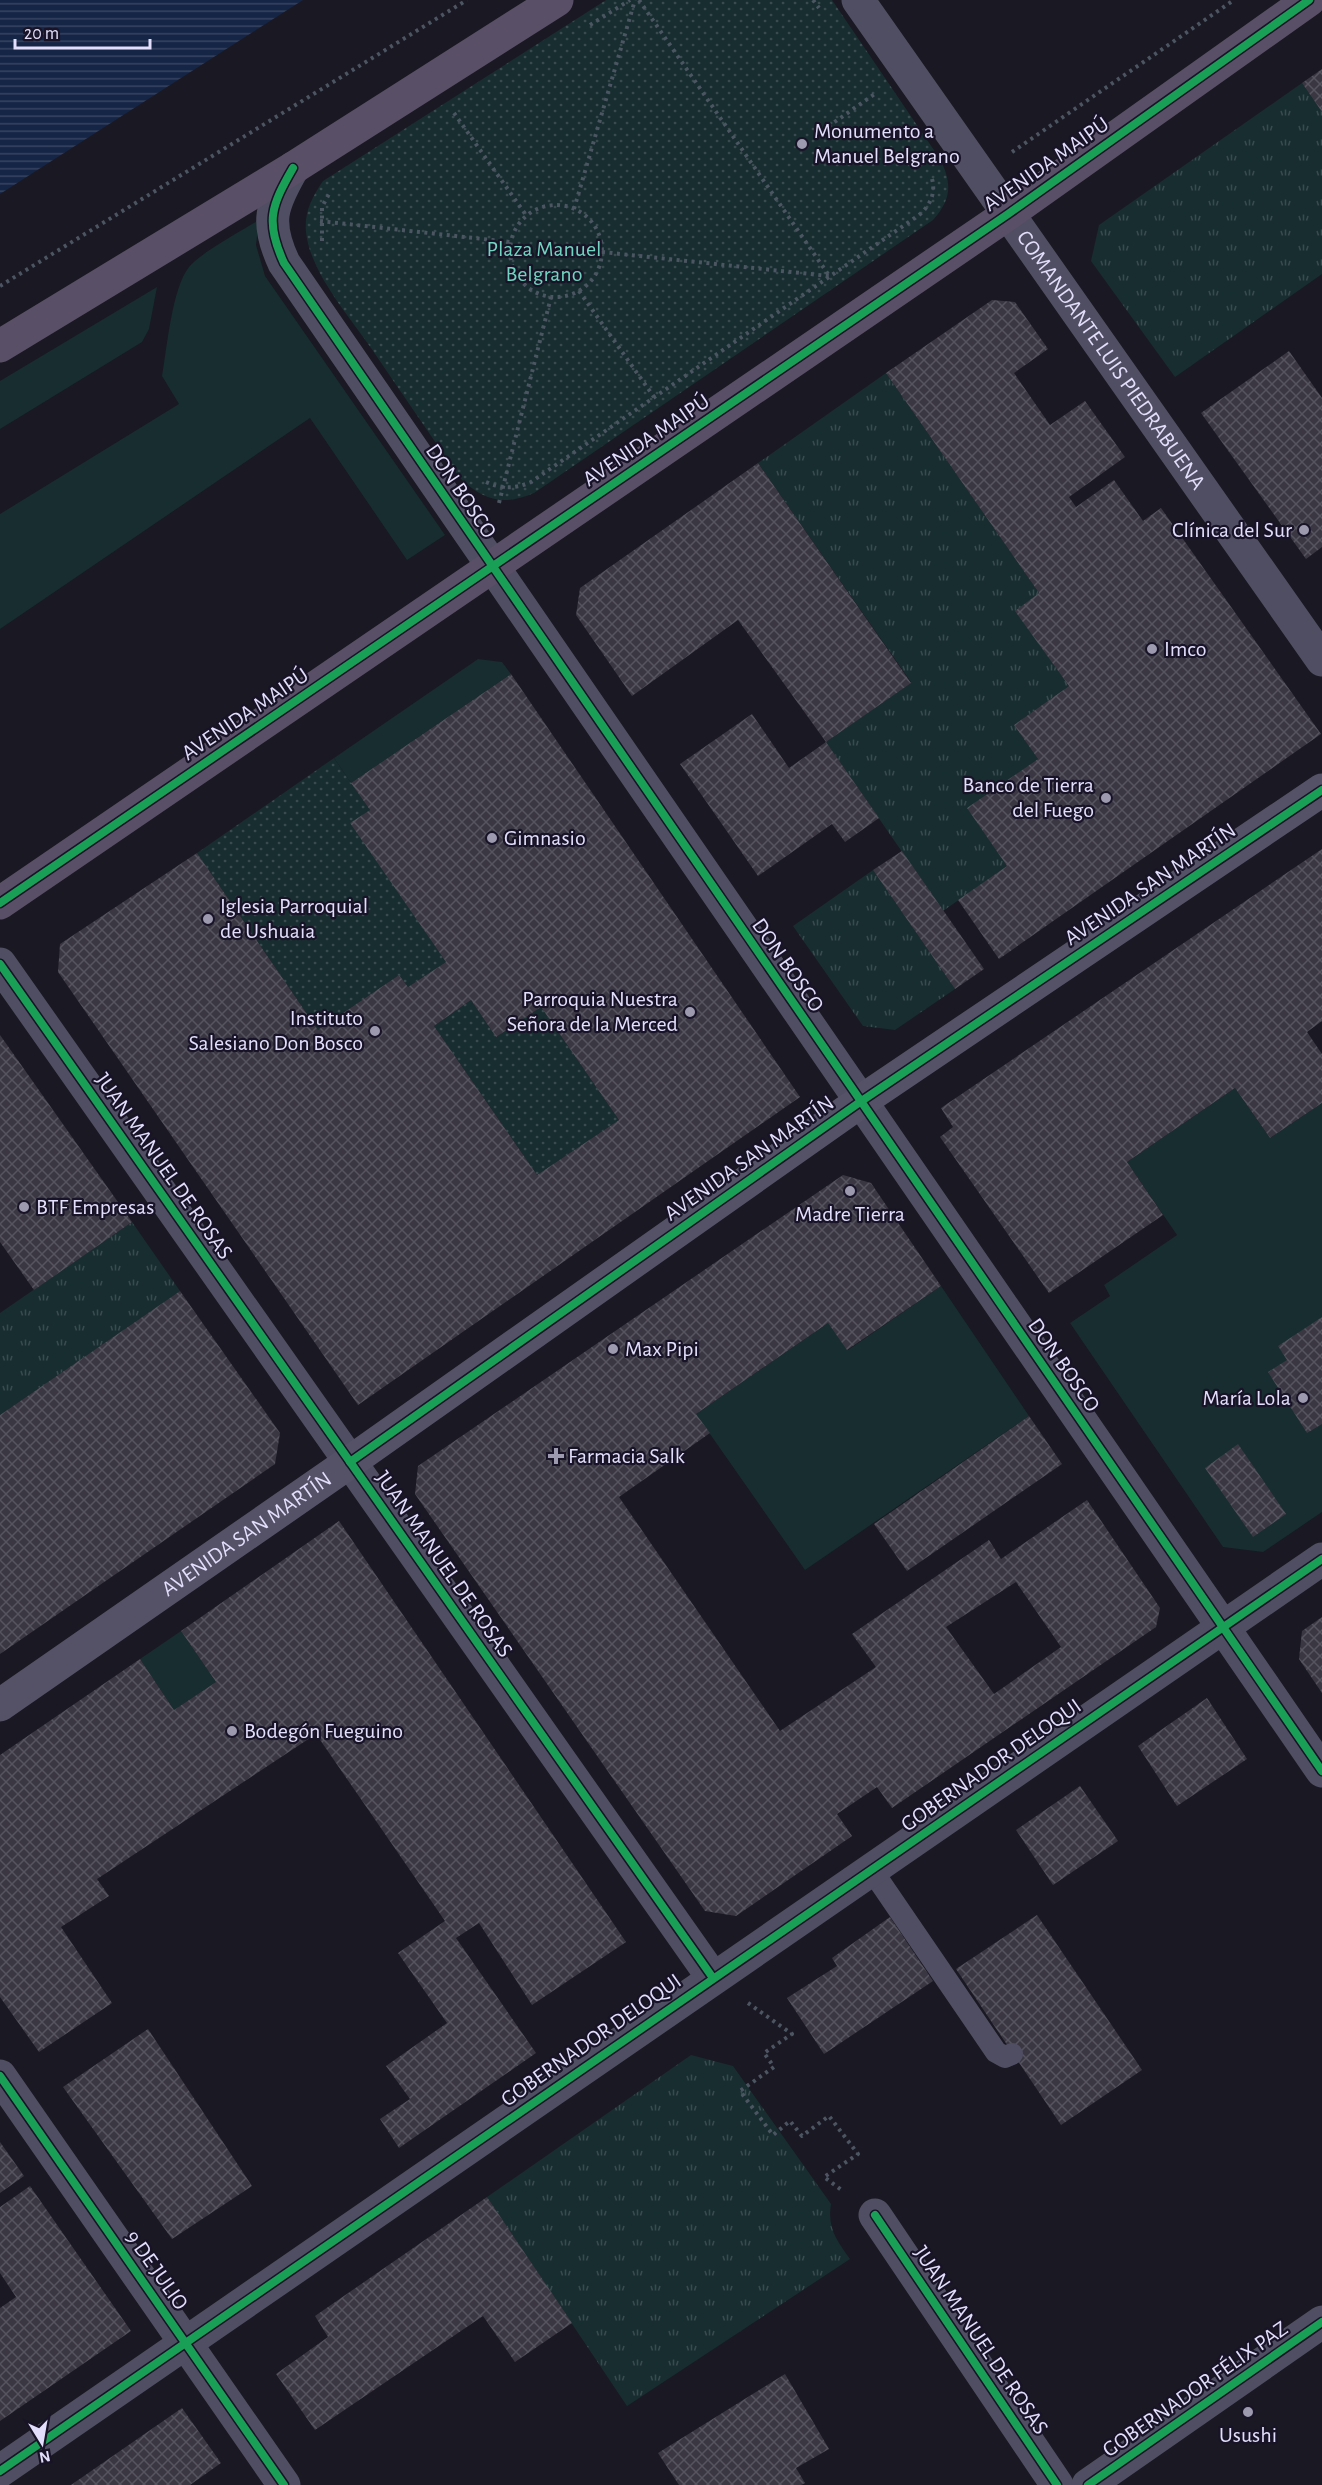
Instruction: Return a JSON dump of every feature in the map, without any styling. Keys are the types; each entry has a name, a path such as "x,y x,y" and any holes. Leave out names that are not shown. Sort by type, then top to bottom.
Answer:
{"main road":[{"path":"0,346 294,168 557,0"},
{"name":"AVENIDA MAIPÚ","path":"0,903 1008,214 1309,0"},
{"name":"AVENIDA SAN MARTÍN","path":"0,1705 350,1462 860,1102 1322,790"}],"street":[{"name":"COMANDANTE LUIS PIEDRABUENA","path":"858,0 1322,660"},
{"name":"DON BOSCO","path":"294,168 280,191 273,217 274,240 284,263 1322,1771"},
{"name":"JUAN MANUEL DE ROSAS","path":"0,964 713,1978"},
{"name":"GOBERNADOR DELOQUI","path":"0,2471 1322,1559"},
{"name":"9 DE JULIO","path":"0,2076 284,2485"},
{"name":"JUAN MANUEL DE ROSAS","path":"875,2215 1056,2485"},
{"name":"GOBERNADOR FÉLIX PAZ","path":"1088,2485 1322,2322"}],"lane":[{"path":"872,1869 996,2052 1005,2057 1012,2054"}],"path":[{"path":"0,286 467,0"},
{"path":"581,31 630,0"},
{"path":"574,209 637,0"},
{"path":"637,0 830,277"},
{"path":"1005,156 1234,0"},
{"path":"816,135 876,93"},
{"path":"444,118 464,106"},
{"path":"454,112 526,215"},
{"path":"324,248 320,221 322,207 334,190"},
{"path":"562,205 574,209 586,216 595,226 602,252 599,267 591,281 579,291 566,297 551,297 537,293 523,284 514,272 510,257 510,242 516,227 526,215 537,208 562,205"},
{"path":"480,477 485,482 502,488 521,486 531,482 926,209"},
{"path":"320,221 510,242"},
{"path":"602,252 830,277"},
{"path":"579,291 654,397"},
{"path":"502,488 551,297"},
{"path":"713,1978 792,2034 764,2053 774,2067 740,2091 773,2135 790,2121 802,2136 829,2116 858,2154 824,2177 875,2215"}],"green space":[{"name":"Plaza Manuel Belgrano","path":"606,0 832,0 940,159 947,176 947,198 933,220 534,493 513,499 494,499 477,491 459,477 332,293 309,247 306,232 308,211 323,181"},
{"path":"1302,83 1322,112 1322,274 1175,377 1091,261 1099,225"},
{"path":"259,220 256,245 265,276 445,535 407,560 310,418 0,629 0,514 179,404 162,376 174,303 183,277 189,267 203,255"},
{"path":"157,287 149,329 142,342 0,429 0,381"},
{"path":"886,373 1039,593 1016,611 1069,686 1014,725 1038,759 968,808 1007,866 943,911 826,742 911,682 758,463"},
{"path":"478,659 502,662 511,674 351,783 334,758"},
{"path":"334,758 370,810 351,823 446,962 408,987 399,975 318,1030 197,853"},
{"path":"873,870 955,989 895,1030 863,1026 793,926"},
{"path":"471,1000 496,1037 541,1007 619,1120 537,1175 434,1026"},
{"path":"1235,1088 1270,1138 1322,1103 1322,1512 1263,1552 1223,1547 1070,1323 1110,1296 1104,1285 1177,1235 1127,1162"},
{"path":"132,1222 180,1291 0,1415 0,1313"},
{"path":"941,1286 1029,1416 805,1570 696,1414 828,1323 848,1350"},
{"path":"181,1631 216,1682 174,1710 140,1659"},
{"path":"691,2055 733,2066 831,2204 832,2227 837,2240 850,2259 627,2406 487,2197"}],"water":[{"path":"0,0 303,0 0,194"}],"building":[{"path":"1322,69 1322,112 1302,83"},
{"path":"992,300 1015,302 1048,349 1014,373 1050,425 1085,401 1125,457 1069,497 1076,507 1114,480 1143,521 1161,508 1321,734 999,959 958,900 1007,866 967,808 1038,759 1014,725 1069,686 1015,611 1039,593 886,373"},
{"path":"1289,351 1322,398 1322,547 1306,559 1201,413"},
{"path":"758,463 911,683 826,742 738,620 632,696 576,615 580,588"},
{"name":"Instituto Salesiano Don Bosco","path":"511,674 800,1097 358,1405 58,972 60,944 197,853 318,1030 399,975 408,987 446,962 350,823 370,810 351,783","holes":["471,1000 496,1037 541,1007 619,1120 537,1175 434,1026"]},
{"path":"752,714 789,768 826,742 879,818 845,842 832,824 758,876 680,764"},
{"path":"1322,849 1322,1021 1307,1032 1322,1054 1322,1103 1270,1138 1235,1088 1127,1162 1163,1215 1049,1293 940,1137 953,1127 941,1108"},
{"path":"902,851 984,969 955,989 873,870"},
{"path":"0,1035 132,1222 34,1290 0,1242"},
{"path":"843,1175 871,1183 941,1286 847,1350 828,1323 696,1414 710,1433 619,1497 780,1731 876,1667 852,1634 989,1540 1001,1559 1087,1500 1160,1608 1156,1627 892,1808 877,1787 837,1814 852,1836 736,1916 705,1911 415,1494 418,1466","holes":["1016,1582 1061,1647 994,1694 946,1627"]},
{"path":"180,1291 280,1433 275,1464 0,1654 0,1415"},
{"name":"María Lola","path":"1322,1317 1322,1424 1307,1433 1268,1372 1287,1360 1278,1346"},
{"path":"1029,1416 1062,1464 907,1571 874,1524"},
{"path":"1238,1444 1286,1514 1253,1537 1205,1468"},
{"path":"339,1521 626,1942 532,2005 479,1923 456,1938 536,2053 399,2148 380,2119 410,2099 386,2066 447,2023 398,1953 445,1921 316,1734 97,1879 109,1896 61,1927 112,2003 39,2052 0,1997 0,1755 140,1659 174,1710 216,1682 181,1631"},
{"path":"1322,1617 1322,1693 1299,1659 1302,1631"},
{"path":"1207,1698 1247,1759 1177,1806 1138,1746"},
{"path":"1080,1786 1118,1841 1053,1885 1016,1830"},
{"path":"1037,1915 1142,2070 1061,2125 956,1969"},
{"path":"890,1917 933,1981 824,2054 787,1998 837,1966 832,1958"},
{"path":"148,2029 252,2186 172,2239 63,2087"},
{"path":"0,2142 24,2176 0,2193"},
{"path":"30,2186 131,2331 0,2421 0,2308 16,2297 0,2273 0,2207"},
{"path":"487,2197 572,2323 515,2362 483,2316 315,2430 276,2374 328,2337 315,2316"},
{"path":"785,2374 829,2449 796,2468 805,2483 801,2485 679,2485 658,2453"},
{"path":"182,2408 221,2463 190,2485 71,2485"}],"cycle path":[{"path":"0,903 1008,214 1309,0"},
{"path":"293,168 275,204 273,214 274,236 284,263 1322,1771"},
{"path":"350,1462 860,1102 1322,790"},
{"path":"0,964 713,1978"},
{"path":"0,2471 1322,1559"},
{"path":"0,2076 284,2485"},
{"path":"875,2215 1057,2485"},
{"path":"1088,2485 1322,2322"}],"place":[{"name":"Monumento a Manuel Belgrano","path":"802,144"},
{"name":"Clínica del Sur","path":"1304,530"},
{"name":"Imco","path":"1152,649"},
{"name":"Banco de Tierra del Fuego","path":"1106,798"},
{"name":"Gimnasio","path":"492,838"},
{"name":"Iglesia Parroquial de Ushuaia","path":"208,919"},
{"name":"Parroquia Nuestra Señora de la Merced","path":"690,1012"},
{"name":"Instituto Salesiano Don Bosco","path":"375,1031"},
{"name":"Madre Tierra","path":"850,1191"},
{"name":"BTF Empresas","path":"24,1207"},
{"name":"Max Pipi","path":"613,1349"},
{"name":"María Lola","path":"1303,1398"},
{"name":"Farmacia Salk","path":"556,1456"},
{"name":"Bodegón Fueguino","path":"232,1731"},
{"name":"Usushi","path":"1248,2412"}]}
